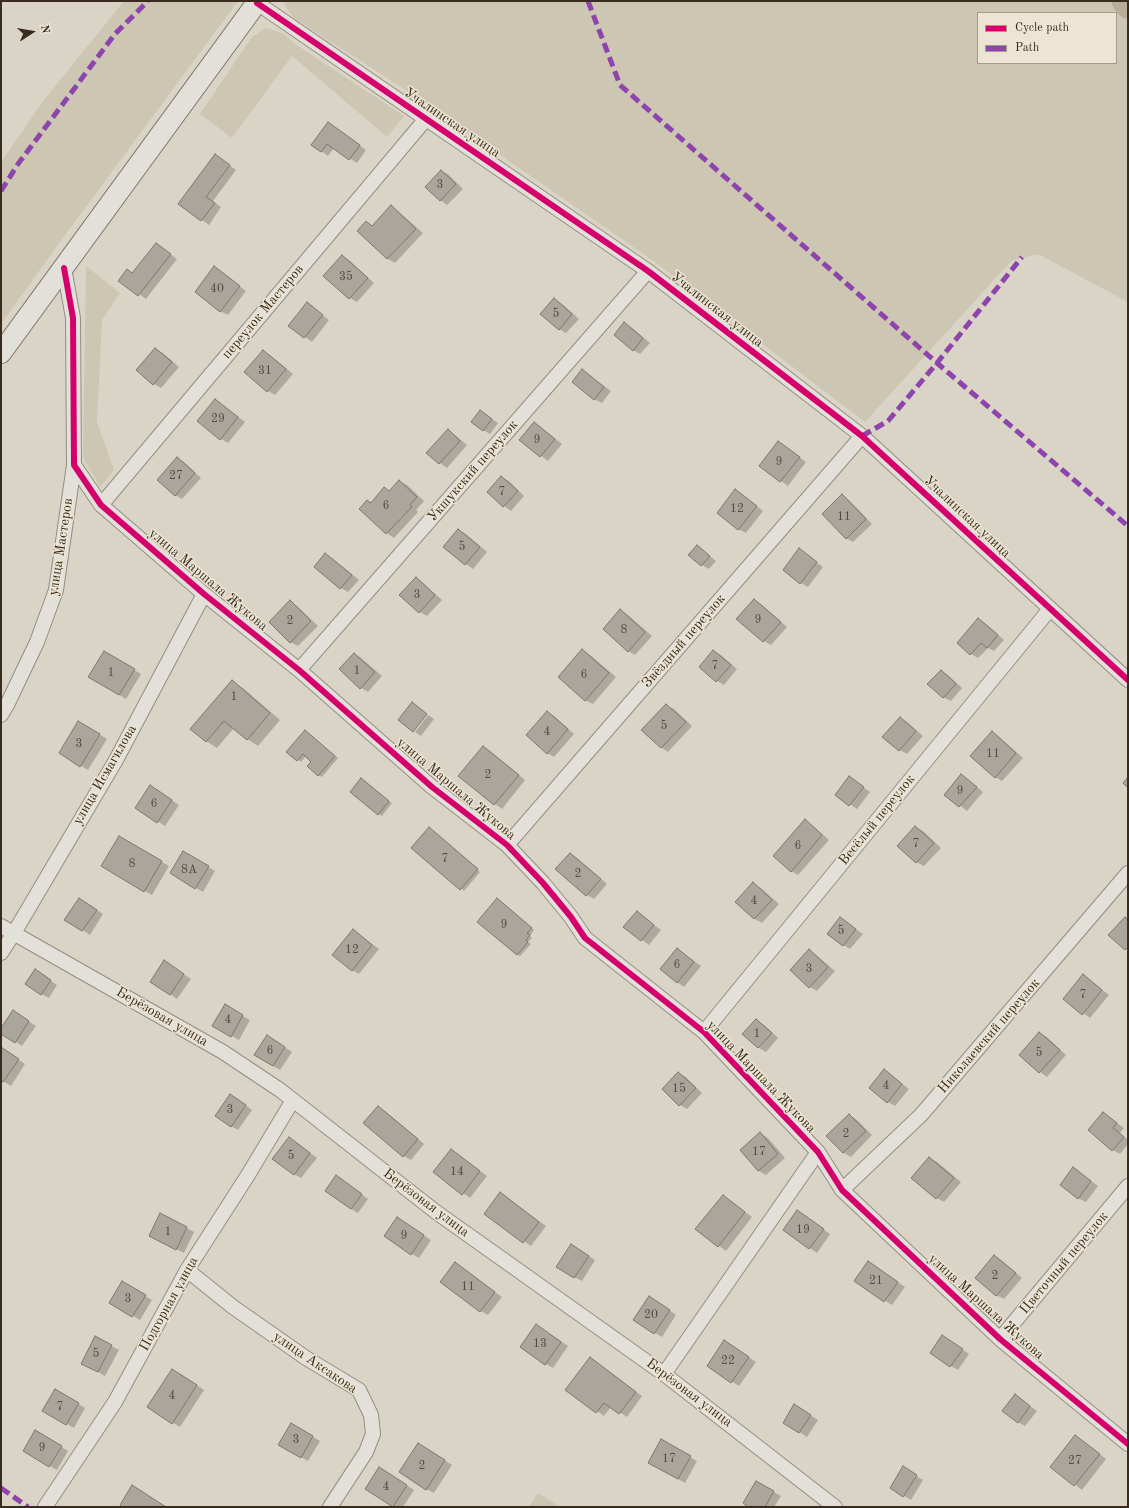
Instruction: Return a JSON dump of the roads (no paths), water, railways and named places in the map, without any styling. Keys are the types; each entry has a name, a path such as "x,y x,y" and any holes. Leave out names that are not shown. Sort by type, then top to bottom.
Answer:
{"main road":[{"path":"1,352 258,2"}],"street":[{"name":"Учалинская улица","path":"258,2 425,120 648,271 862,436 1128,680"},
{"name":"переулок Мастеров","path":"101,505 425,120"},
{"path":"64,268 73,318 74,465"},
{"name":"Укшукский переулок","path":"298,670 648,271"},
{"name":"Звёздный переулок","path":"507,845 862,436"},
{"name":"улица Маршала Жукова","path":"74,465 101,505 204,594 298,670 432,787 507,845 543,882 571,916 585,938 704,1032 818,1152 842,1190 1000,1339 1128,1444"},
{"name":"улица Мастеров","path":"1,715 37,642 56,590 74,465"},
{"name":"улица Исмагилова","path":"1,953 116,760 204,594"},
{"name":"Весёлый переулок","path":"704,1032 1050,608"},
{"name":"Николаевский переулок","path":"842,1190 921,1115 1128,873"},
{"name":"Берёзовая улица","path":"1,926 223,1052 292,1100 436,1212 664,1374 835,1507"},
{"name":"Подгорная улица","path":"45,1507 115,1402 187,1270 248,1176 292,1100"},
{"path":"664,1374 818,1152"},
{"name":"Цветочный переулок","path":"1000,1339 1128,1186"},
{"name":"улица Аксакова","path":"187,1270 233,1307 306,1358 359,1390 371,1415 373,1434 366,1452 330,1507"}],"waterway":[{"path":"1125,1 1128,5"}]}
